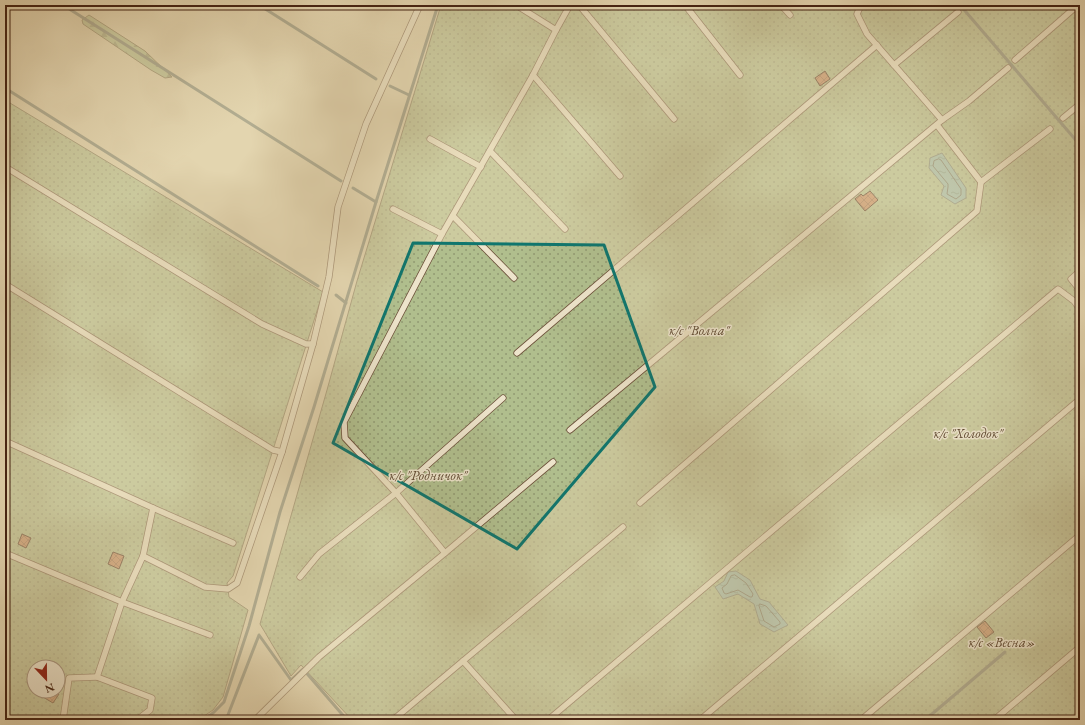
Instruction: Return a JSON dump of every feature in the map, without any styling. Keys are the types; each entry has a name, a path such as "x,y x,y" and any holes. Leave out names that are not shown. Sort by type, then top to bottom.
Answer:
{"lane":[{"path":"143,556 205,587 228,589 237,583 282,452 313,344 329,277 338,207 366,124 420,5"},
{"path":"516,5 556,30"},
{"path":"445,554 396,493 345,438 344,422 442,234 533,75 570,5"},
{"path":"579,5 674,119"},
{"path":"685,5 740,75"},
{"path":"781,5 790,15"},
{"path":"861,5 857,14 868,34 942,120"},
{"path":"1015,60 1078,5"},
{"path":"894,64 958,12"},
{"path":"517,353 877,45"},
{"path":"570,430 942,120 969,101 1008,68"},
{"path":"533,75 620,176"},
{"path":"1063,118 1080,104"},
{"path":"937,125 981,182"},
{"path":"640,503 977,211 981,182 1050,129"},
{"path":"430,139 481,168"},
{"path":"490,150 565,229"},
{"path":"5,168 262,324 306,344 313,344"},
{"path":"393,208 442,234"},
{"path":"453,216 514,278"},
{"path":"1080,271 1071,279 1080,290"},
{"path":"5,284 273,450 282,452"},
{"path":"548,720 1058,289 1074,301 1080,309"},
{"path":"300,577 318,554 396,493 503,398"},
{"path":"700,720 1080,399"},
{"path":"5,441 233,543"},
{"path":"255,720 319,657 445,554 553,462"},
{"path":"97,677 122,602 143,556 153,508"},
{"path":"393,720 623,527"},
{"path":"860,720 1080,535"},
{"path":"5,553 122,602 210,635"},
{"path":"994,720 1080,647"},
{"path":"463,661 516,720"},
{"path":"63,720 69,678 97,677 152,698 150,710 137,720"}],"highlighted area":[{"path":"413,243 604,245 655,387 517,549 333,443"}],"green space":[{"path":"441,5 1080,5 1080,720 352,720 301,665 291,676 260,624 357,281"},
{"path":"89,15 145,51 172,77 165,78 151,70 83,24 82,20"},
{"path":"5,100 323,292 233,576 227,583 229,597 248,610 223,697 213,710 198,720 5,720"}],"water":[{"path":"942,153 966,188 966,198 955,204 941,195 944,186 929,168 930,158"},
{"path":"736,571 750,580 760,599 769,602 788,625 774,632 760,624 754,604 738,594 723,599 715,587 724,581 728,572"}],"building":[{"path":"825,71 830,79 820,86 815,78"},
{"path":"870,191 878,200 865,211 855,199 861,194 863,196"},
{"path":"22,534 31,538 26,548 18,544"},
{"path":"113,552 124,556 119,569 108,564"},
{"path":"985,621 994,632 986,638 977,627"},
{"path":"46,699 56,699 53,703"}],"waterway":[{"path":"63,5 341,181"},
{"path":"259,5 376,79"},
{"path":"203,720 224,702 249,626 280,512 314,407 438,5"},
{"path":"960,5 1080,145"},
{"path":"390,86 409,95"},
{"path":"5,88 318,286"},
{"path":"353,188 376,202"},
{"path":"336,295 346,303"},
{"path":"226,720 259,635 291,680 303,669 347,720"},
{"path":"925,720 1005,652"}],"park label":[{"name":"к/с \"Волна\"","path":"699,330"},
{"name":"к/с \"Холодок\"","path":"968,433"},
{"name":"к/с \"Родничок\"","path":"428,475"},
{"name":"к/с «Весна»","path":"1002,642"}]}
